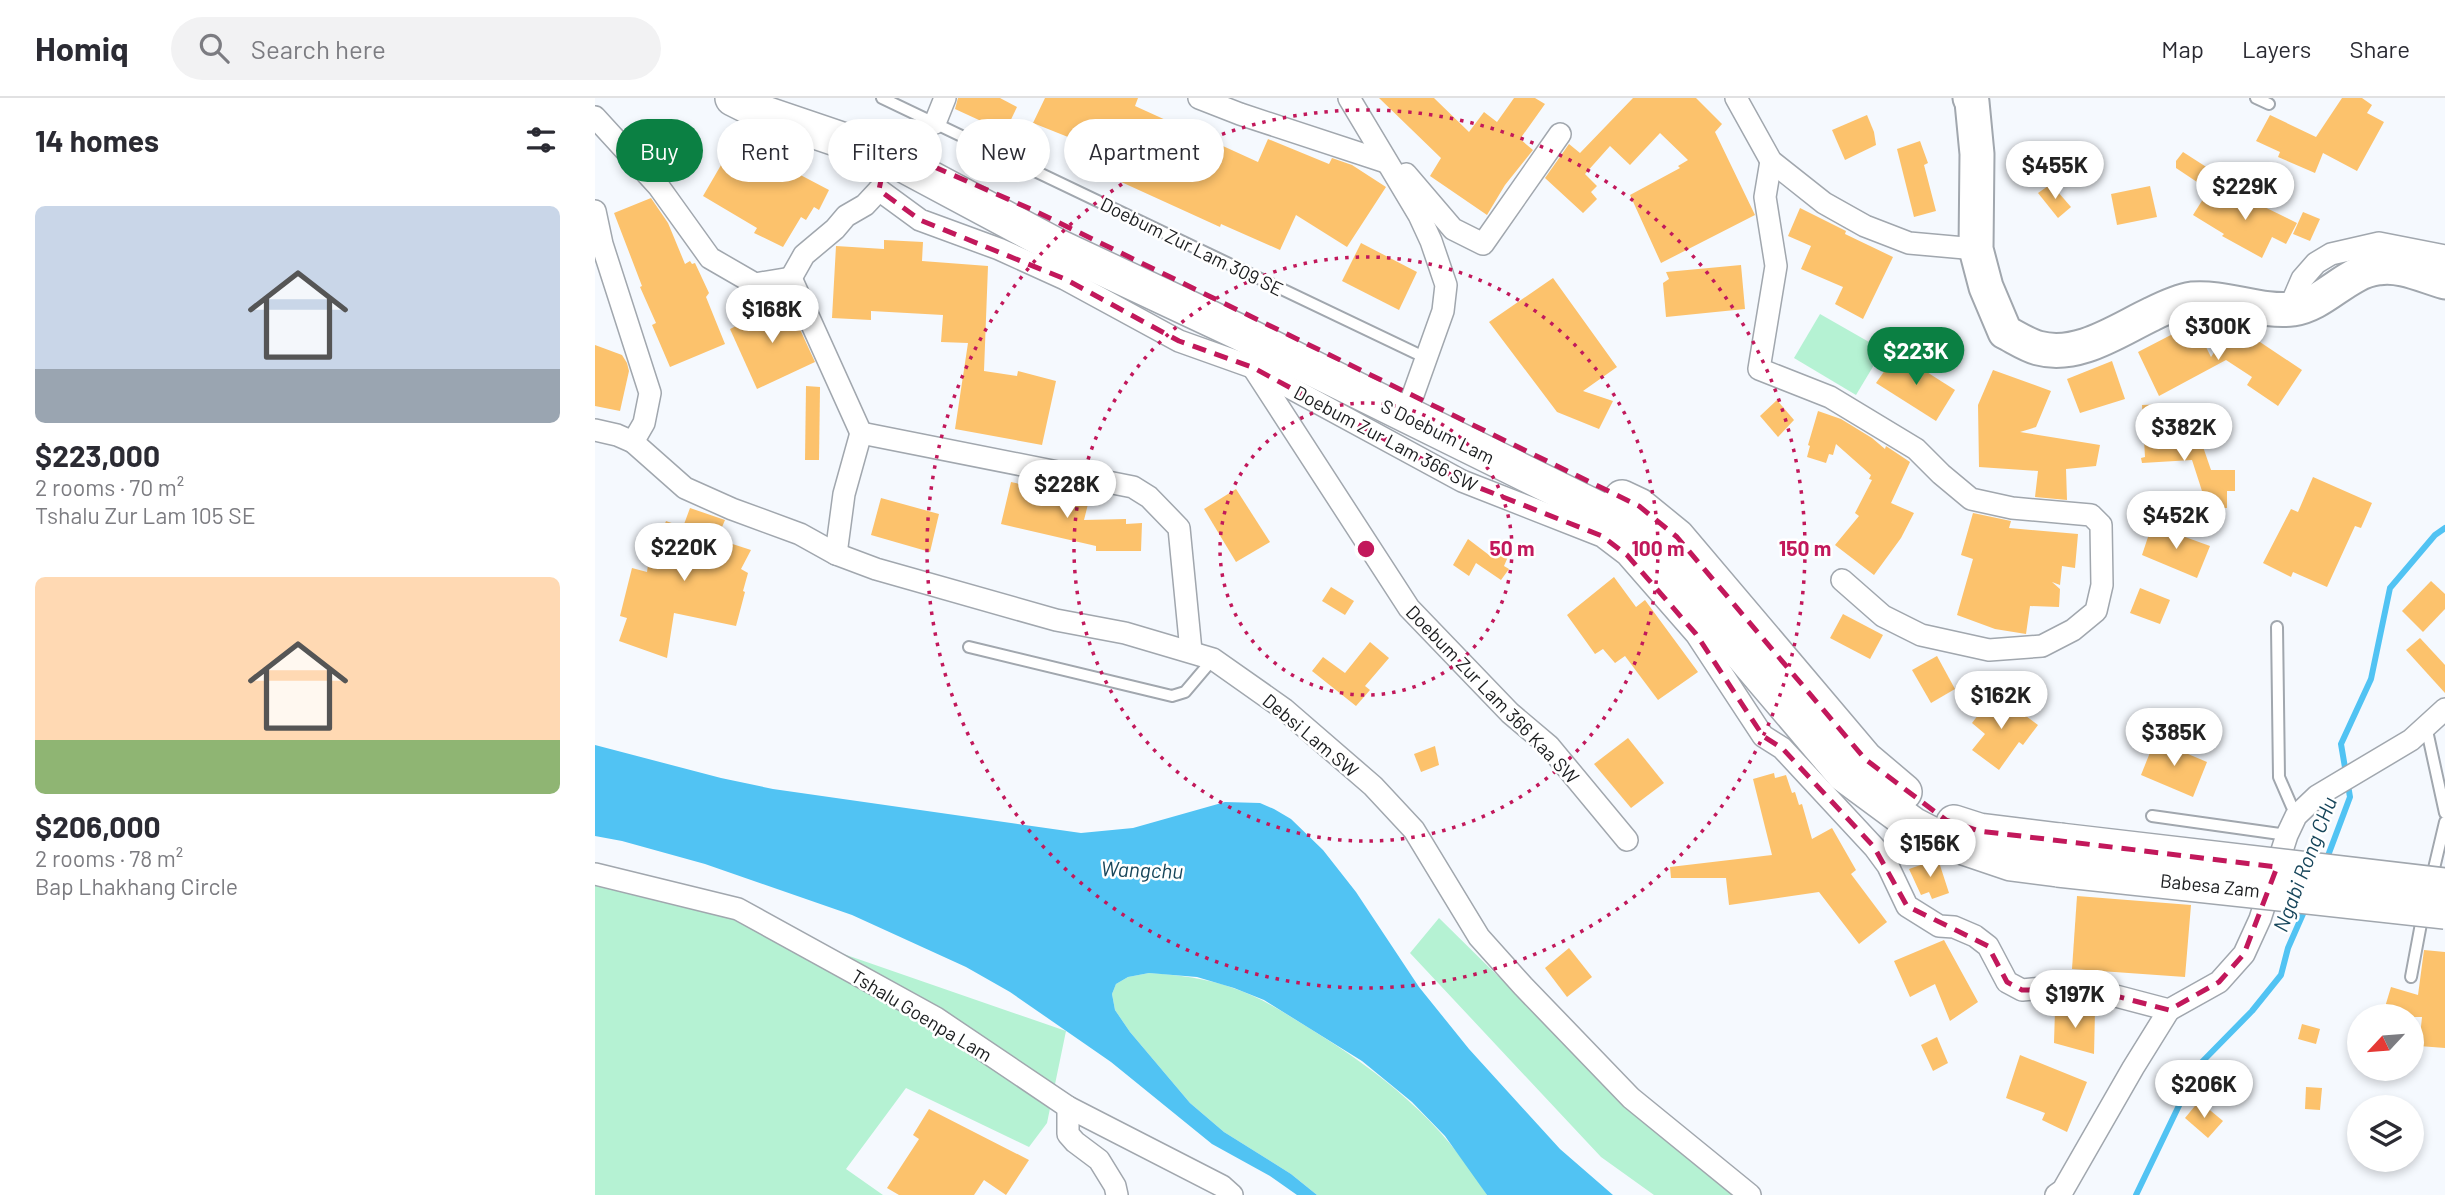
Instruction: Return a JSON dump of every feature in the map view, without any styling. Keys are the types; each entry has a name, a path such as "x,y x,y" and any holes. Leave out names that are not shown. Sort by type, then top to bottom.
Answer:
{"highway":[{"name":"S Doebum Lam","path":"733,98 765,114 828,133"},
{"name":"S Doebum Lam","path":"778,98 828,123"},
{"name":"S Doebum Lam","path":"942,174 1045,216 1639,506 1677,537 1711,576 1854,767"},
{"name":"S Doebum Lam","path":"942,182 1058,247 1239,332 1624,522 1854,767 1913,825 1940,839 2011,863 2059,855"},
{"name":"Babesa Zam","path":"2059,855 2445,886"},
{"name":"Babesa Zam","path":"2059,855 2445,911"}],"main road":[{"path":"1969,98 1972,102 1977,153 1976,249 1986,287 2005,332 2038,348 2066,350 2095,343 2165,307 2190,299 2212,299 2289,309 2337,289 2355,275 2378,268 2396,268 2445,282"}],"street":[{"path":"937,119 945,98"},
{"path":"1199,98 1387,162"},
{"path":"1349,98 1423,224 1445,285 1443,311 1413,396"},
{"path":"1736,98 1771,161 1824,203 1865,226 1909,243 1976,249"},
{"path":"595,117 659,187 711,258 755,284 791,278 804,256 846,216 865,205 879,190 879,182"},
{"path":"1370,134 1453,229 1483,244 1560,134"},
{"path":"1771,161 1765,197 1776,266 1759,369 1830,397 1916,449 1972,499 2012,508 2091,516 2101,525 2102,585 2096,611 2073,630 2042,646 1989,650 1921,635 1882,616 1842,580"},
{"name":"Doebum Zur Lam 366 SW","path":"879,190 920,220 999,249 1065,279 1179,341 1252,367 1462,481 1602,536 1627,555 1696,634 1763,736 1782,748 1874,847 1888,866 1907,906 1939,926 1954,927 1988,946 2007,982 2022,990 2063,986 2093,990 2169,1010"},
{"path":"595,211 602,244 650,393 644,423 633,442 595,430"},
{"path":"2289,309 2302,279 2316,263 2332,254 2379,243 2445,256"},
{"path":"791,278 861,433 844,494 836,554"},
{"name":"Doebum Zur Lam 366 Kaa SW","path":"1252,367 1409,608 1510,713 1549,746 1627,840"},
{"path":"861,433 1133,487 1149,497 1179,528 1191,652"},
{"name":"Debsi Lam SW","path":"633,442 685,488 800,534 836,554 876,569 1056,620 1125,633 1213,659 1284,709 1373,786 1414,830 1479,937 1523,986 1631,1098 1750,1195"},
{"path":"2061,1193 2169,1010 2219,982 2243,954 2260,919 2291,825 2317,796 2419,733 2445,709"},
{"name":"Tshalu Goenpa Lam","path":"595,874 738,909 936,1018 1068,1107 1222,1186 1232,1195"},
{"path":"1068,1107 1068,1134 1099,1160 1115,1186 1117,1195"}],"lane":[{"name":"Doebum Zur Lam 309 SE","path":"882,98 927,119"},
{"path":"2256,98 2269,104"},
{"name":"Doebum Zur Lam 309 SE","path":"942,126 1426,358"},
{"path":"2152,816 2291,825 2279,777 2277,628"},
{"path":"968,648 1172,696 1185,692 1213,659"},
{"path":"2419,733 2445,813"},
{"path":"2411,977 2420,925 2445,822"}],"highlighted area":[{"path":"891,148 1033,210 1639,506 1677,537 1865,759 1946,820 1979,831 2277,867 2244,954 2219,982 2169,1010 2093,990 2022,990 2007,982 1988,946 1907,906 1874,847 1782,748 1763,736 1696,634 1627,555 1602,536 1462,481 1252,367 1179,341 1065,279 920,220 879,190 886,155"}],"green space":[{"path":"1820,314 1883,350 1856,395 1794,358"},
{"path":"595,868 1066,1031 1047,1123 1029,1147 906,1088 846,1169 883,1195 595,1195"},
{"path":"1439,918 1638,1114 1736,1195 1654,1195 1601,1157 1410,953"},
{"path":"1149,973 1202,979 1243,992 1272,1006 1336,1045 1386,1081 1430,1121 1469,1168 1487,1195 1317,1195 1291,1174 1224,1132 1190,1103 1130,1032 1115,1010 1112,994 1116,984 1128,977"}],"water":[{"name":"Wangchu","path":"595,745 773,789 1081,833 1133,828 1225,802 1260,803 1274,809 1291,819 1323,850 1356,892 1419,987 1469,1049 1560,1149 1613,1195 1487,1195 1445,1136 1412,1102 1362,1061 1264,1000 1197,977 1149,973 1128,977 1116,984 1112,994 1115,1010 1130,1032 1190,1103 1224,1132 1291,1174 1317,1195 1297,1195 1270,1176 1212,1144 1111,1062 1010,992 966,967 852,915 705,864 595,836"}],"building":[{"path":"958,98 1000,98 1017,107 1011,119 977,119 955,109"},
{"path":"1045,98 1138,98 1135,106 1164,119 1064,119 1064,135 1050,130 1050,119 1035,119"},
{"path":"1379,98 1434,98 1469,132 1484,112 1497,122 1514,98 1535,98 1545,104 1520,139 1533,150 1505,185 1487,215 1430,176 1441,158"},
{"path":"1633,98 1696,98 1722,124 1715,132 1755,215 1661,263 1630,195 1680,168 1678,166 1688,160 1660,133 1630,165 1610,146 1585,174 1597,186 1591,192 1597,199 1583,213 1545,178 1569,144 1580,153"},
{"path":"2342,98 2362,98 2372,105 2367,113 2384,122 2357,171 2323,153 2315,173 2278,157 2280,152 2256,141 2270,115 2316,137"},
{"path":"1867,115 1876,145 1845,160 1832,130"},
{"path":"1268,139 1329,164 1332,158 1352,165 1386,187 1347,247 1296,215 1280,250 1221,224 1220,227 1121,182 1224,182 1224,147 1258,162"},
{"path":"1920,141 1928,163 1924,165 1936,211 1914,217 1897,149"},
{"path":"2183,152 2211,170 2200,184 2176,168 2176,161"},
{"path":"717,172 717,182 814,182 829,190 819,210 814,207 806,220 801,217 783,247 754,233 757,228 703,196"},
{"path":"2051,184 2071,207 2058,218 2038,193"},
{"path":"2150,186 2157,217 2117,225 2111,194"},
{"path":"2210,188 2239,206 2244,197 2297,223 2286,244 2272,237 2262,258 2222,236 2224,234 2193,215"},
{"path":"651,198 668,223 685,264 690,261 695,263 709,293 706,297 725,344 670,367 652,325 656,323 640,287 642,286 614,213"},
{"path":"1800,208 1893,257 1863,319 1835,304 1843,287 1801,269 1811,246 1788,236"},
{"path":"2303,212 2320,219 2310,241 2293,234"},
{"path":"884,240 923,242 922,261 988,266 984,371 1017,376 1018,371 1056,381 1042,445 955,429 968,343 941,342 943,315 871,311 871,320 832,318 836,246 884,249"},
{"path":"1361,243 1417,272 1399,310 1342,281"},
{"path":"1741,265 1745,309 1666,317 1663,283 1669,279 1666,272"},
{"path":"1553,278 1617,367 1583,391 1613,401 1599,429 1557,412 1489,322"},
{"path":"787,301 815,362 757,389 730,329"},
{"path":"2194,323 2211,357 2233,324 2302,370 2278,406 2247,385 2252,377 2226,360 2159,396 2138,352"},
{"path":"595,345 622,355 627,363 629,371 620,411 595,406"},
{"path":"1897,353 1955,390 1936,421 1876,383"},
{"path":"2112,361 2125,399 2080,413 2067,379"},
{"path":"1993,370 2051,391 2036,427 2020,432 2100,445 2096,466 2066,469 2067,500 2035,497 2038,471 1979,467 1978,405"},
{"path":"806,386 820,387 819,460 805,460"},
{"path":"1777,400 1794,420 1778,437 1760,416"},
{"path":"2170,404 2173,447 2200,438 2211,470 2235,470 2235,491 2227,491 2227,508 2160,507 2160,491 2202,491 2192,460 2142,463 2141,458 2145,457 2142,405"},
{"path":"1818,411 1841,419 1885,449 1886,446 1910,462 1891,503 1914,513 1901,538 1874,575 1835,545 1859,516 1855,513 1872,480 1869,479 1871,475 1836,444 1833,455 1829,454 1826,463 1807,457"},
{"path":"2313,477 2372,503 2361,528 2355,526 2327,587 2293,572 2291,577 2263,563 2291,509 2298,512"},
{"path":"1011,482 1089,500 1084,520 1126,519 1126,524 1142,523 1141,551 1096,551 1096,546 1001,524"},
{"path":"1236,489 1270,542 1236,562 1204,509"},
{"path":"881,498 939,514 930,552 871,535"},
{"path":"690,508 725,520 717,539 751,550 741,569 748,573 736,626 674,613 667,658 619,641 627,618 620,616 632,568 647,572 650,551 654,552 666,521 683,527"},
{"path":"1973,513 2011,521 2009,528 2078,534 2075,568 2062,566 2060,585 2052,582 2060,589 2059,607 2030,606 2026,634 1995,629 1957,615 1973,559 1961,555"},
{"path":"2152,525 2210,546 2197,578 2142,555"},
{"path":"1468,539 1489,555 1495,544 1510,552 1504,566 1509,569 1501,580 1476,563 1469,576 1453,565"},
{"path":"1614,577 1636,607 1645,600 1698,672 1658,700 1625,656 1615,663 1603,649 1595,654 1567,615"},
{"path":"2431,581 2445,594 2445,609 2423,632 2402,611"},
{"path":"1331,587 1354,601 1345,615 1322,601"},
{"path":"2140,588 2170,600 2160,624 2130,613"},
{"path":"1843,614 1883,635 1870,659 1830,638"},
{"path":"2420,638 2445,665 2445,693 2406,650"},
{"path":"1370,642 1389,658 1365,686 1370,690 1356,706 1312,671 1323,657 1345,673"},
{"path":"1937,656 1955,689 1931,703 1912,670"},
{"path":"1995,693 2038,725 2023,745 2019,742 1999,770 1972,750 1985,734 1972,723"},
{"path":"1628,738 1664,783 1631,808 1594,764"},
{"path":"2155,740 2207,762 2193,797 2141,775"},
{"path":"1435,746 1439,765 1421,772 1414,754"},
{"path":"1774,773 1775,778 1786,775 1792,793 1795,792 1799,805 1802,804 1812,839 1832,828 1856,870 1851,874 1887,922 1859,944 1819,892 1729,905 1726,878 1671,878 1670,867 1772,855 1753,779"},
{"path":"1938,859 1949,893 1932,899 1929,892 1921,895 1909,869"},
{"path":"2077,896 2191,905 2185,977 2072,969"},
{"path":"1944,940 1978,1002 1950,1021 1935,984 1910,997 1894,961"},
{"path":"1569,948 1592,977 1567,997 1545,968"},
{"path":"2424,950 2445,952 2445,1048 2424,1046 2424,1004 2386,1004 2391,987 2418,995"},
{"path":"2055,1010 2095,1011 2094,1054 2054,1043"},
{"path":"2302,1024 2320,1029 2316,1044 2298,1039"},
{"path":"1937,1037 1948,1063 1933,1071 1921,1045"},
{"path":"2020,1055 2087,1082 2067,1132 2042,1120 2045,1113 2006,1098"},
{"path":"2306,1087 2322,1088 2320,1110 2305,1109"},
{"path":"2199,1101 2223,1121 2208,1138 2185,1118"},
{"path":"929,1109 1029,1160 1006,1195 984,1180 974,1195 899,1195 887,1188 919,1139 913,1135"}],"waterway":[{"name":"Ngabi Rong CHu","path":"2326,861 2350,797 2341,744 2371,679 2390,588 2435,535 2445,528"},
{"name":"Ngabi Rong CHu","path":"2136,1195 2198,1066 2252,1011 2281,975 2288,948 2306,907"}]}
